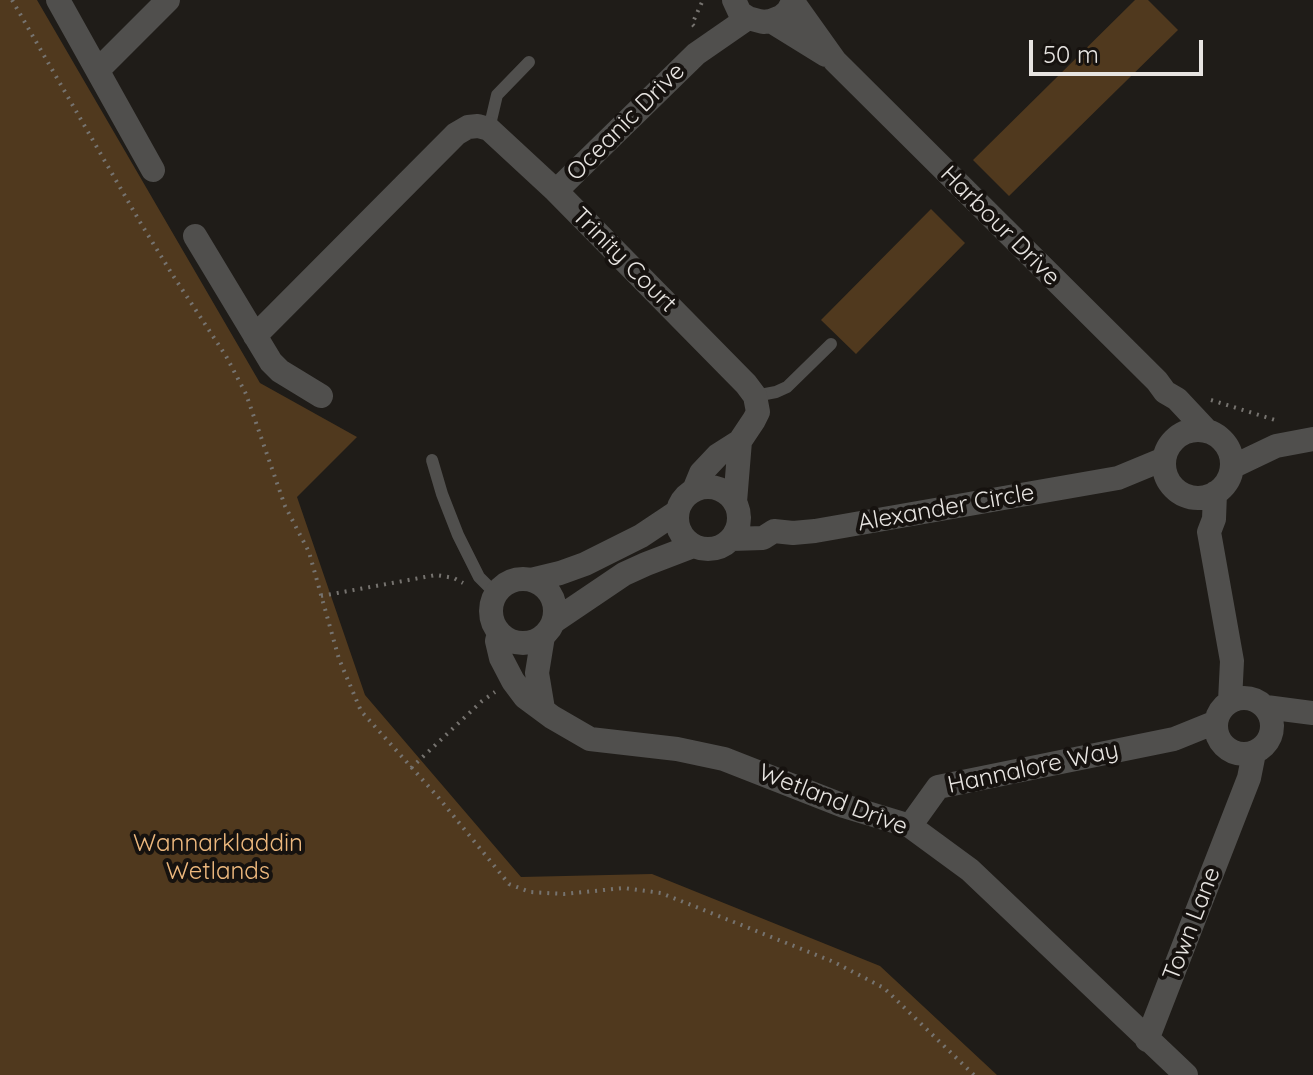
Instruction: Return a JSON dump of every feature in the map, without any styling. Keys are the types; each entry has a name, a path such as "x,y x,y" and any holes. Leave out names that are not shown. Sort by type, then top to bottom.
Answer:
{"street":[{"path":"58,0 153,170"},
{"path":"98,70 168,0"},
{"name":"Oceanic Drive","path":"556,191 698,43 745,10 781,17 793,1"},
{"name":"Harbour Drive","path":"793,1 835,61 1165,392 1177,399 1214,435"},
{"name":"Harbour Drive","path":"745,10 835,61"},
{"path":"255,336 456,134 468,127 489,129"},
{"name":"Trinity Court","path":"489,129 556,191 755,396"},
{"path":"195,236 275,367 321,396"},
{"path":"1165,392 1173,469 1198,521 1209,532"},
{"path":"694,490 701,473 718,455 740,441 758,412 755,396"},
{"path":"1173,469 1184,433 1193,430 1276,446"},
{"path":"1173,469 1196,498 1215,493 1227,482 1232,467 1231,457 1214,435"},
{"path":"1232,467 1276,446 1313,439"},
{"path":"740,441 736,504 739,524 731,539 723,546 702,549 693,546 681,535 677,512 683,499 702,487 720,489 736,504 765,521 774,531"},
{"name":"Alexander Circle","path":"731,539 763,538 774,531 815,531 1173,469"},
{"path":"1215,493 1214,519 1209,532 1232,661 1248,702 1271,715 1273,724 1272,734 1262,749 1254,753 1235,753 1221,737 1219,714 1248,702 1312,713"},
{"path":"531,580 560,573 596,558 641,536 677,512"},
{"path":"543,709 537,668 548,629 555,611 553,601 548,591 531,580 511,581 502,586 492,603 493,624 507,639 525,643 534,641 548,629 624,574 693,546"},
{"name":"Wetland Drive","path":"499,633 498,648 506,669 525,697 590,739 677,749 724,759 844,806 910,826 970,870 1186,1075"},
{"path":"1272,734 1312,713"},
{"name":"Hannalore Way","path":"910,826 938,787 1174,739 1221,737"},
{"name":"Town Lane","path":"1221,737 1236,808"},
{"name":"Town Lane","path":"1147,1040 1249,778 1254,753"}],"lane":[{"path":"489,129 497,95 529,62"},
{"path":"755,396 787,387 831,344"},
{"path":"432,460 458,535 479,577 496,594"}],"path":[{"path":"12,0 140,222 226,356 246,394 285,506 309,552 339,659 361,711 438,797 509,884 530,892 564,894 624,888 661,893 834,962 884,988 974,1075"},
{"path":"698,43 692,24 703,0"},
{"path":"1203,391 1212,401 1273,420 1286,418"},
{"path":"321,596 436,575 454,578 469,587"},
{"path":"411,768 482,701 497,691"}],"green space":[{"name":"Wannarkladdin Wetlands","path":"0,0 37,0 260,383 357,437 297,497 365,695 521,877 652,874 880,966 997,1075 0,1075"},
{"path":"1135,0 1148,0 1178,30 1009,196 973,160"},
{"path":"931,209 965,243 856,354 821,320"}]}
